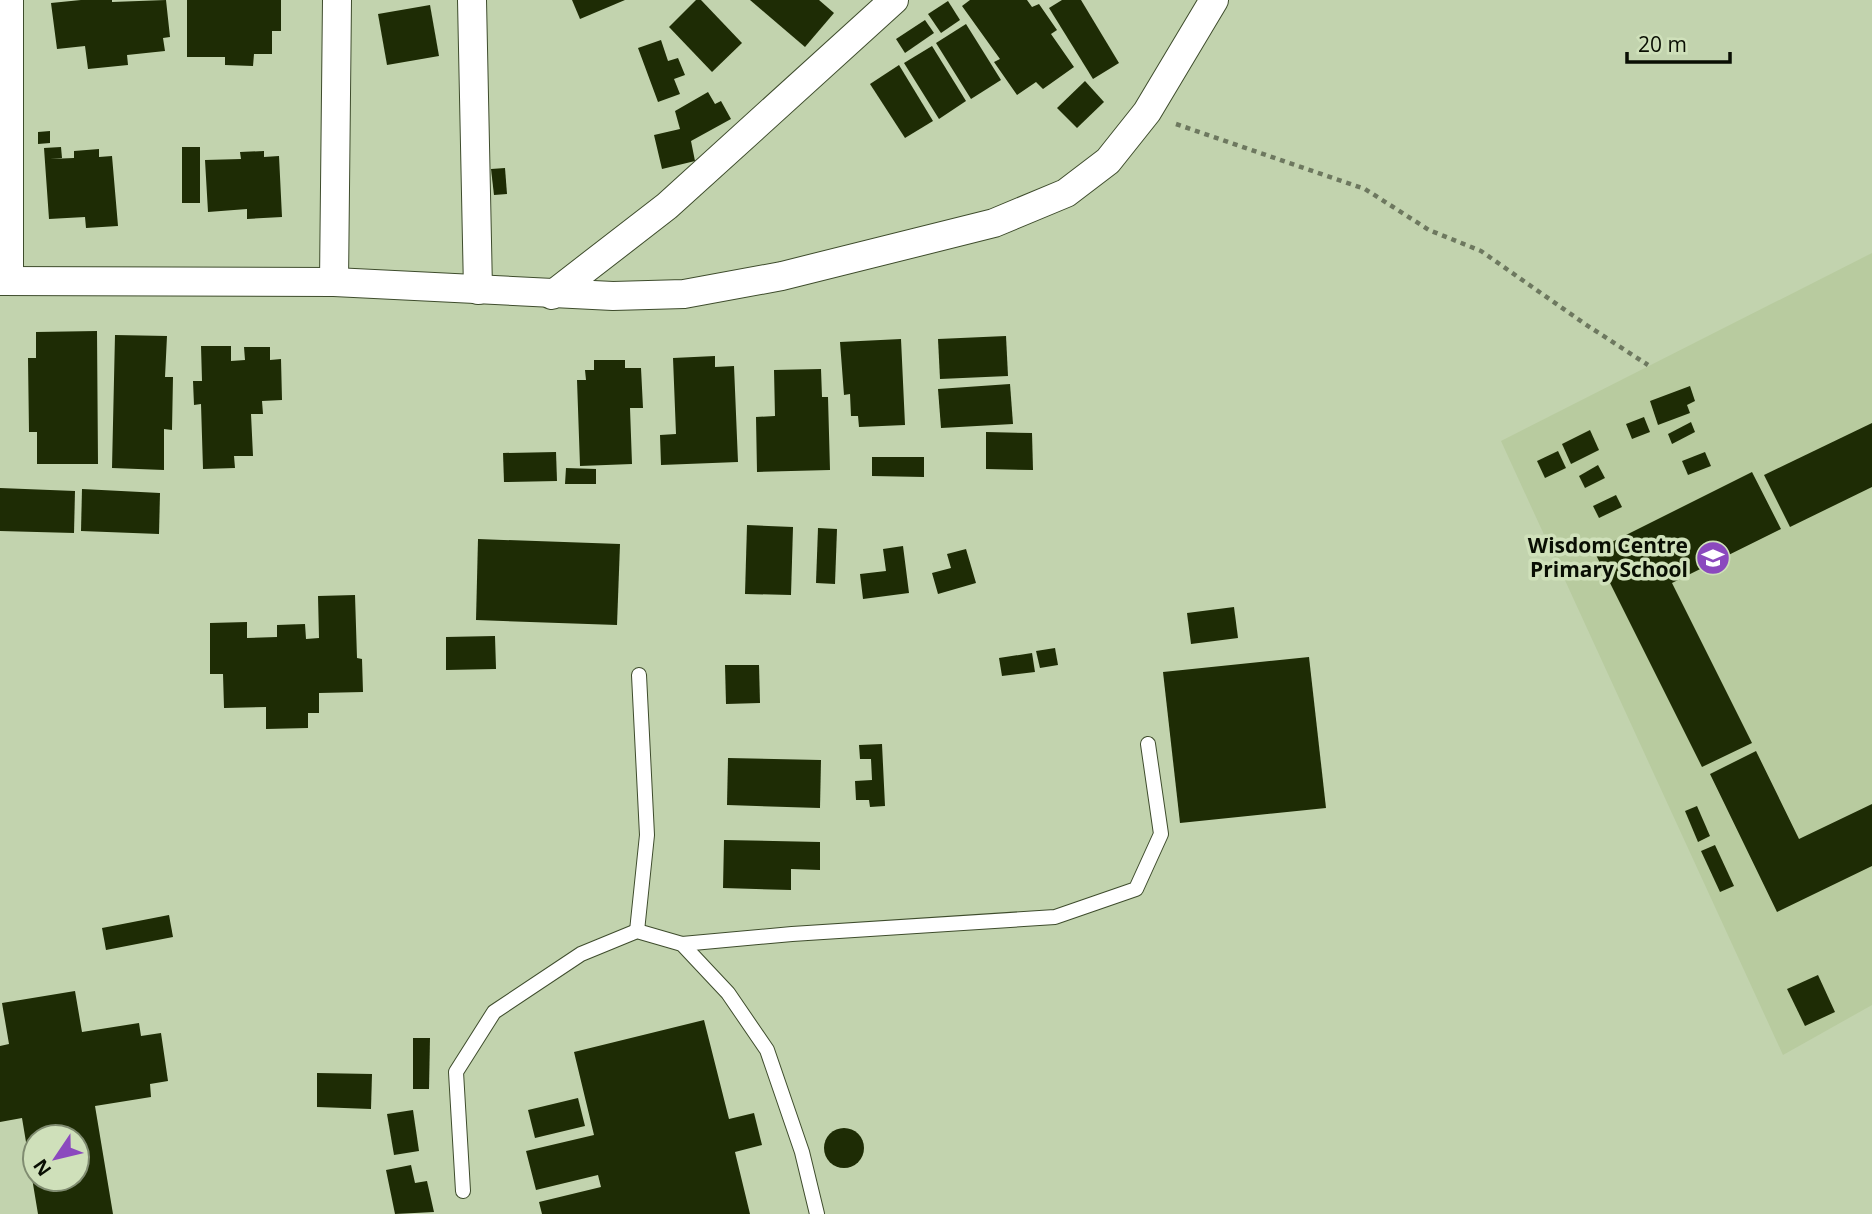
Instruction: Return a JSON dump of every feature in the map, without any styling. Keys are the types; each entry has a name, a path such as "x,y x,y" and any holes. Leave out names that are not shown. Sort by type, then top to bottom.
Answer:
{"street":[{"path":"9,0 4,281 334,282 552,295 684,294 782,276 994,223 1066,193 1108,161 1147,112 1214,0"},
{"path":"334,282 337,0"},
{"path":"472,0 478,290"},
{"path":"552,295 667,206 879,4"}],"lane":[{"path":"638,932 647,835 639,675"},
{"path":"463,1191 456,1072 494,1012 581,954 638,932 682,944 1055,917 1136,889 1161,834 1148,744"},
{"path":"682,944 728,993 767,1050 802,1152 817,1214"}],"path":[{"path":"1147,112 1364,189 1429,230 1481,251 1648,365"}],"shaded area":[{"name":"Wisdom Centre Primary School","path":"1872,253 1872,1005 1783,1055 1501,441"}],"building":[{"path":"81,0 166,0 170,37 163,38 165,51 127,55 128,65 88,69 85,46 57,49 51,3"},
{"path":"187,0 281,0 281,31 272,31 272,54 254,54 253,66 225,65 225,57 187,57"},
{"path":"572,0 625,0 580,19"},
{"path":"696,0 701,0 742,43 712,72 669,27"},
{"path":"750,0 819,0 834,13 805,47"},
{"path":"970,0 1027,0 1032,7 1039,4 1057,30 1051,34 1074,67 1043,89 1036,82 1017,95 994,62 1000,59 962,6"},
{"path":"1062,0 1081,0 1119,63 1093,79 1049,8"},
{"path":"948,1 960,20 941,33 928,14"},
{"path":"430,5 439,56 387,65 378,14"},
{"path":"925,20 934,33 905,53 896,39"},
{"path":"966,24 1001,80 971,99 936,43"},
{"path":"661,40 668,61 678,58 685,75 674,79 680,94 658,102 638,48"},
{"path":"932,46 966,101 939,119 904,63"},
{"path":"899,65 933,121 905,138 870,84"},
{"path":"1085,81 1104,102 1077,128 1057,108"},
{"path":"708,92 715,104 721,101 731,119 691,141 695,161 662,169 654,135 680,129 675,111"},
{"path":"50,131 50,143 38,144 38,132"},
{"path":"61,147 62,158 50,159 74,158 74,151 99,149 99,157 112,156 118,226 86,228 85,217 49,219 44,148"},
{"path":"182,147 200,147 200,203 182,203"},
{"path":"264,151 264,157 279,156 282,217 247,219 247,209 208,212 205,160 241,159 240,152"},
{"path":"505,168 507,194 494,195 491,169"},
{"path":"97,331 98,464 37,464 37,432 29,432 28,358 36,358 36,332"},
{"path":"115,335 167,336 165,377 173,377 172,430 164,429 164,470 112,468"},
{"path":"1006,336 1008,376 940,379 938,339"},
{"path":"901,339 905,425 859,427 858,416 851,416 850,394 844,395 840,342"},
{"path":"201,346 231,346 231,361 245,360 244,347 270,347 270,360 281,359 282,400 262,401 263,414 251,414 253,456 234,456 235,468 203,469 201,404 194,405 193,381 202,381"},
{"path":"715,356 715,367 734,366 738,462 661,465 660,435 676,434 673,358"},
{"path":"594,360 625,360 625,368 641,368 643,408 630,408 632,464 580,466 577,380 586,380 585,370 594,370"},
{"path":"821,369 822,397 828,397 830,470 757,472 756,417 775,416 774,370"},
{"path":"1010,384 1013,424 941,428 938,389"},
{"path":"1690,386 1695,401 1687,405 1690,413 1658,425 1650,401"},
{"path":"1644,417 1650,432 1632,439 1626,424"},
{"path":"1691,422 1695,432 1672,444 1668,434"},
{"path":"1872,423 1872,487 1790,527 1764,475"},
{"path":"1590,430 1599,450 1571,464 1562,444"},
{"path":"986,432 1032,433 1033,470 986,469"},
{"path":"1558,451 1566,468 1545,478 1537,461"},
{"path":"556,452 557,481 504,482 503,453"},
{"path":"1705,452 1711,466 1688,475 1682,461"},
{"path":"872,457 924,457 924,477 872,476"},
{"path":"1598,465 1605,478 1585,488 1579,476"},
{"path":"566,468 596,469 596,484 565,484"},
{"path":"1752,472 1781,529 1672,583 1752,743 1702,767 1594,551"},
{"path":"0,488 75,491 74,533 0,531"},
{"path":"82,489 160,493 159,534 81,531"},
{"path":"1616,495 1622,507 1599,518 1593,506"},
{"path":"747,525 793,527 791,595 745,594"},
{"path":"818,528 837,529 835,584 816,583"},
{"path":"478,539 620,544 617,625 476,620"},
{"path":"903,546 909,593 863,599 860,574 886,571 883,549"},
{"path":"966,549 976,583 938,594 932,573 951,568 947,554"},
{"path":"355,595 357,658 362,659 363,692 319,693 319,713 308,713 308,728 266,729 266,707 224,708 223,674 210,674 210,623 247,622 247,638 277,637 277,625 305,624 306,639 319,638 318,596"},
{"path":"1234,607 1238,638 1191,644 1187,613"},
{"path":"495,636 496,669 446,670 446,637"},
{"path":"1055,648 1058,665 1040,668 1036,651"},
{"path":"1032,653 1035,672 1002,676 999,658"},
{"path":"1309,657 1326,808 1180,823 1163,672"},
{"path":"725,665 759,665 760,703 726,704"},
{"path":"882,744 885,806 870,807 869,800 856,800 855,781 872,780 871,759 860,759 859,745"},
{"path":"1756,751 1799,839 1872,804 1872,866 1777,912 1710,774"},
{"path":"728,758 821,760 820,808 727,805"},
{"path":"1697,806 1710,836 1698,842 1685,811"},
{"path":"724,840 820,842 820,870 791,869 791,890 723,888"},
{"path":"1715,845 1734,886 1720,892 1701,851"},
{"path":"169,915 173,937 106,950 102,928"},
{"path":"1818,975 1835,1012 1805,1026 1787,989"},
{"path":"75,991 82,1032 139,1023 141,1036 161,1033 168,1081 150,1084 151,1097 95,1106 113,1214 38,1214 34,1193 91,1193 91,1123 23,1123 22,1118 0,1122 0,1046 9,1044 2,1003"},
{"path":"704,1020 729,1119 754,1113 762,1145 735,1152 750,1214 542,1214 539,1202 601,1187 598,1175 536,1190 526,1151 594,1135 574,1052"},
{"path":"413,1038 430,1038 429,1089 413,1089"},
{"path":"317,1073 372,1074 371,1109 317,1107"},
{"path":"578,1098 585,1126 535,1138 528,1110"},
{"path":"413,1110 419,1151 394,1155 387,1114"},
{"path":"844,1128 852,1129 858,1134 863,1140 863,1156 858,1162 852,1167 844,1168 836,1167 830,1162 825,1156 824,1148 825,1140 830,1134 836,1129"},
{"path":"411,1165 415,1183 427,1181 434,1212 395,1214 386,1170"}],"place":[{"name":"Wisdom Centre Primary School","path":"1713,558"}]}
